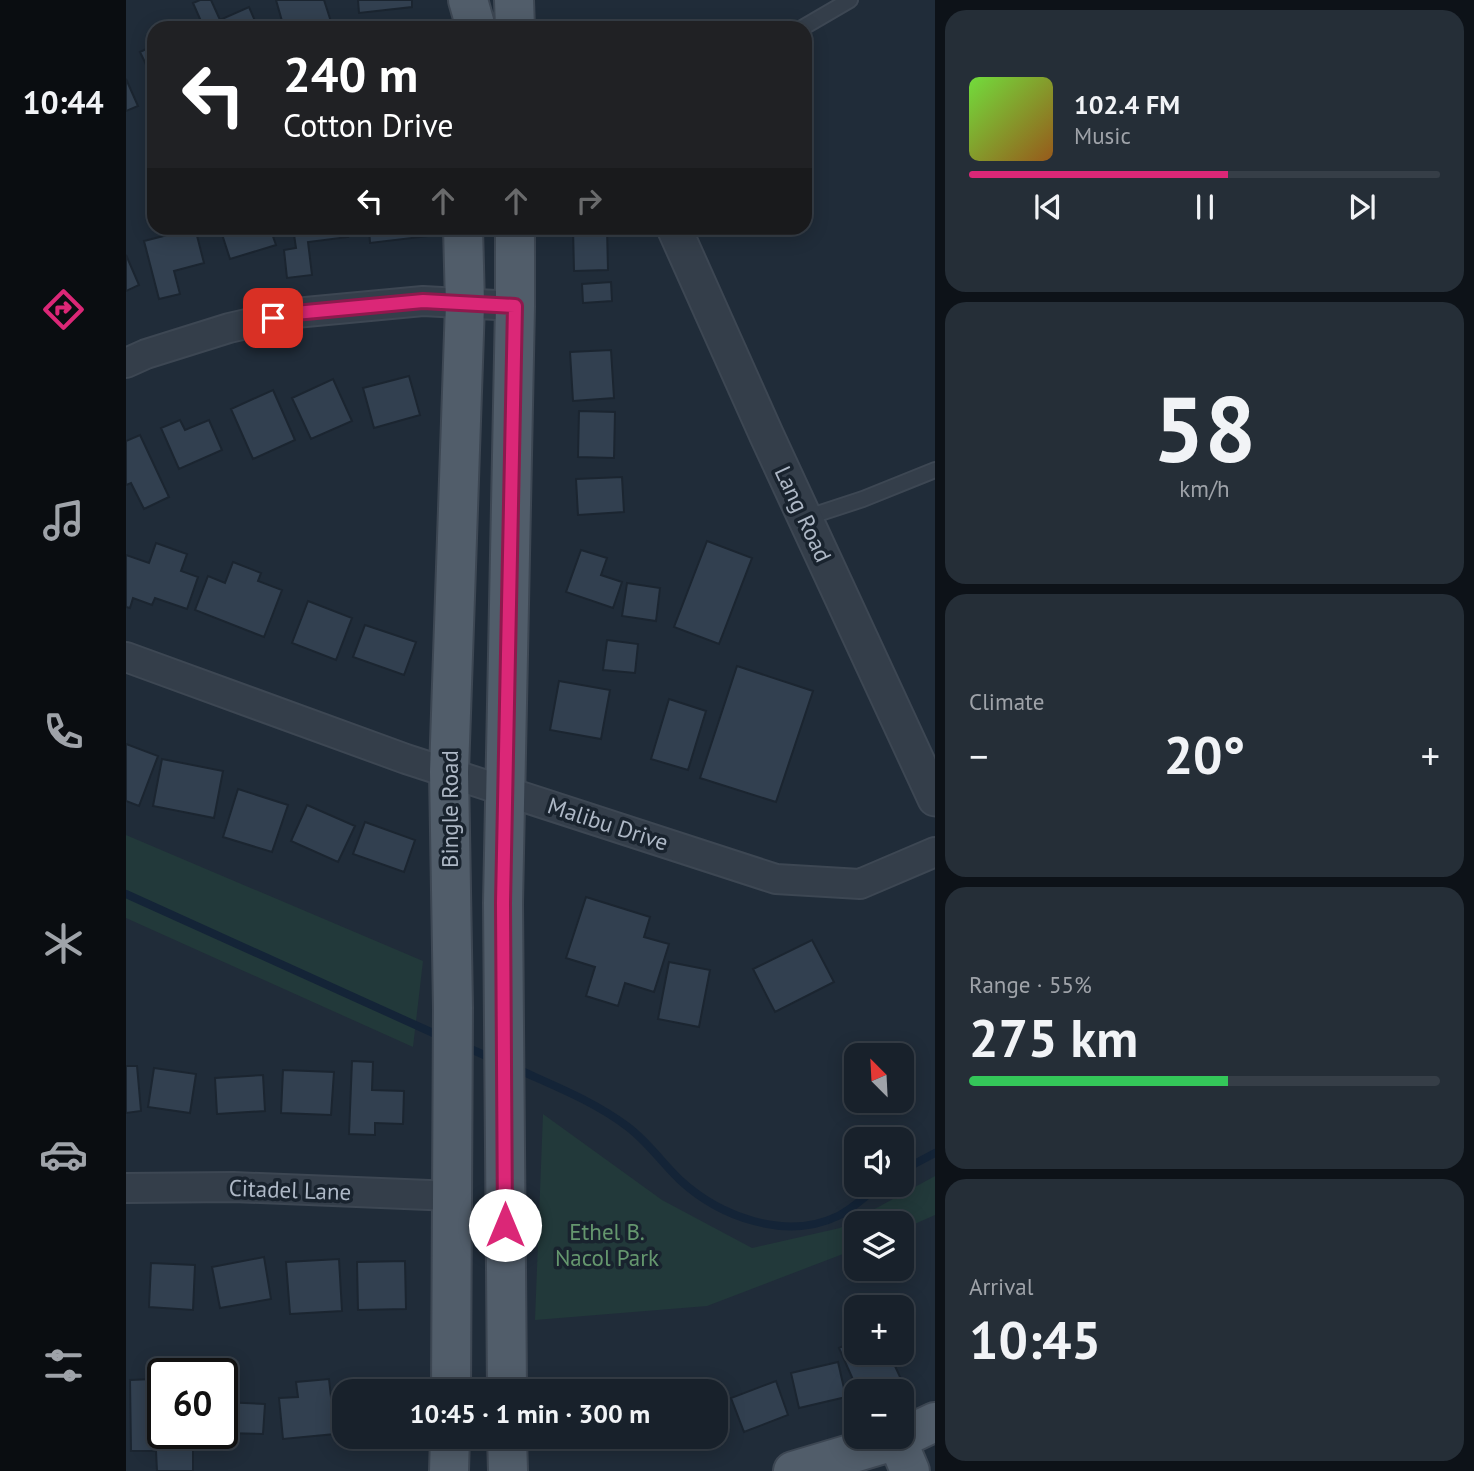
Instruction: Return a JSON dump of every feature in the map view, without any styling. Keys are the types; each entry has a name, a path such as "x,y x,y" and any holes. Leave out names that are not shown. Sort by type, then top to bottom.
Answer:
{"main road":[{"path":"454,0 456,21"},
{"path":"468,0 474,21"},
{"path":"514,0 515,21"},
{"name":"Bingle Road","path":"451,1379 453,1007 449,772 465,303 463,235"},
{"path":"507,1379 503,903 514,235"},
{"path":"452,902 503,903"},
{"path":"793,1471 904,1455 935,1422"},
{"path":"449,1471 450,1449"},
{"path":"507,1449 508,1471"}],"street":[{"name":"Lang Road","path":"677,235 935,799"},
{"path":"126,363 229,328 295,313 423,301 515,306"},
{"name":"Malibu Drive","path":"126,657 284,716 776,879 860,884 935,852"},
{"name":"Citadel Lane","path":"126,1188 234,1187 453,1196"}],"lane":[{"path":"812,22 849,0"},
{"path":"805,518 863,499 935,470"}],"green space":[{"path":"126,835 423,961 413,1047 126,918"},
{"name":"Ethel B. Nacol Park","path":"543,1114 662,1200 752,1248 844,1226 844,1254 707,1306 535,1320"},
{"name":"Ethel B. Nacol Park","path":"935,1176 935,1215 914,1224 914,1211 871,1211 897,1197 914,1197 914,1187"}],"building":[{"path":"211,0 220,20 249,7 255,21 201,21 193,3"},
{"path":"276,0 324,0 331,21 282,21"},
{"path":"358,0 412,0 412,7 359,13"},
{"path":"147,48 147,67 140,52"},
{"path":"126,79 138,106 126,111"},
{"path":"168,235 197,235 204,263 174,271 180,294 159,299 144,241"},
{"path":"222,235 272,235 276,245 230,259"},
{"path":"294,235 348,235 308,242 312,275 287,278 284,250 296,248"},
{"path":"369,235 429,235 429,236 370,243"},
{"path":"573,235 607,235 608,270 574,271"},
{"path":"126,255 139,285 126,291"},
{"path":"611,282 612,301 583,303 582,284"},
{"path":"611,350 614,398 573,401 570,352"},
{"path":"409,376 420,415 374,428 363,388"},
{"path":"333,379 352,421 311,439 292,398"},
{"path":"273,390 295,440 253,459 231,409"},
{"path":"579,411 615,412 614,458 578,457"},
{"path":"180,420 185,430 209,420 222,450 179,469 161,428"},
{"path":"140,435 169,497 144,509 131,483 126,485 126,441"},
{"path":"622,477 624,512 578,515 576,479"},
{"path":"707,541 752,558 719,644 674,627"},
{"path":"156,543 187,554 181,571 198,577 187,609 155,598 152,605 133,598 130,608 126,607 126,555 149,563"},
{"path":"581,550 607,558 601,575 622,582 613,608 566,592"},
{"path":"233,562 261,573 258,581 282,590 264,637 195,610 208,576 225,583"},
{"path":"627,583 660,588 656,621 622,616"},
{"path":"308,601 352,618 336,660 292,643"},
{"path":"365,625 416,642 404,675 353,657"},
{"path":"607,640 638,644 635,673 603,670"},
{"path":"737,666 813,691 776,802 700,778"},
{"path":"559,681 610,690 601,739 550,730"},
{"path":"669,699 706,711 688,770 651,759"},
{"path":"126,744 158,756 139,806 126,801"},
{"path":"162,759 223,771 214,818 153,806"},
{"path":"238,789 288,805 272,852 223,837"},
{"path":"307,805 355,826 338,862 291,841"},
{"path":"365,822 415,840 404,872 353,854"},
{"path":"586,897 650,917 644,937 669,944 654,992 625,983 618,1006 586,996 595,967 566,958"},
{"path":"812,940 834,982 775,1012 753,969"},
{"path":"669,962 710,970 699,1027 658,1019"},
{"path":"352,1061 373,1062 372,1090 404,1091 403,1124 375,1123 375,1135 349,1134"},
{"path":"126,1066 137,1066 141,1111 126,1113"},
{"path":"154,1068 196,1074 190,1113 148,1107"},
{"path":"283,1070 334,1072 331,1115 281,1113"},
{"path":"263,1075 265,1111 217,1114 215,1078"},
{"path":"264,1257 271,1299 220,1308 212,1267"},
{"path":"339,1259 342,1311 290,1314 286,1262"},
{"path":"405,1261 406,1309 358,1310 357,1262"},
{"path":"151,1263 195,1265 193,1310 149,1307"},
{"path":"844,1346 844,1359 839,1348"},
{"path":"838,1362 844,1397 799,1408 791,1373"},
{"path":"847,1365 895,1365 901,1379 853,1379"},
{"path":"147,1379 147,1449 193,1449 193,1471 157,1471 156,1451 131,1451 130,1380"},
{"path":"329,1379 332,1434 283,1439 279,1398 298,1397 296,1382"},
{"path":"776,1381 788,1415 744,1432 731,1398"},
{"path":"238,1403 265,1404 263,1434 238,1433"}],"waterway":[{"path":"126,894 442,1037"},
{"path":"464,1046 493,1059"},
{"path":"515,1068 573,1094 615,1118 636,1133 680,1180 696,1193 734,1214 754,1221 797,1226 838,1216 865,1197"},
{"path":"914,1164 935,1153"}],"route":[{"path":"273,318 295,313 423,301 515,306 503,903 505,1225"}]}
